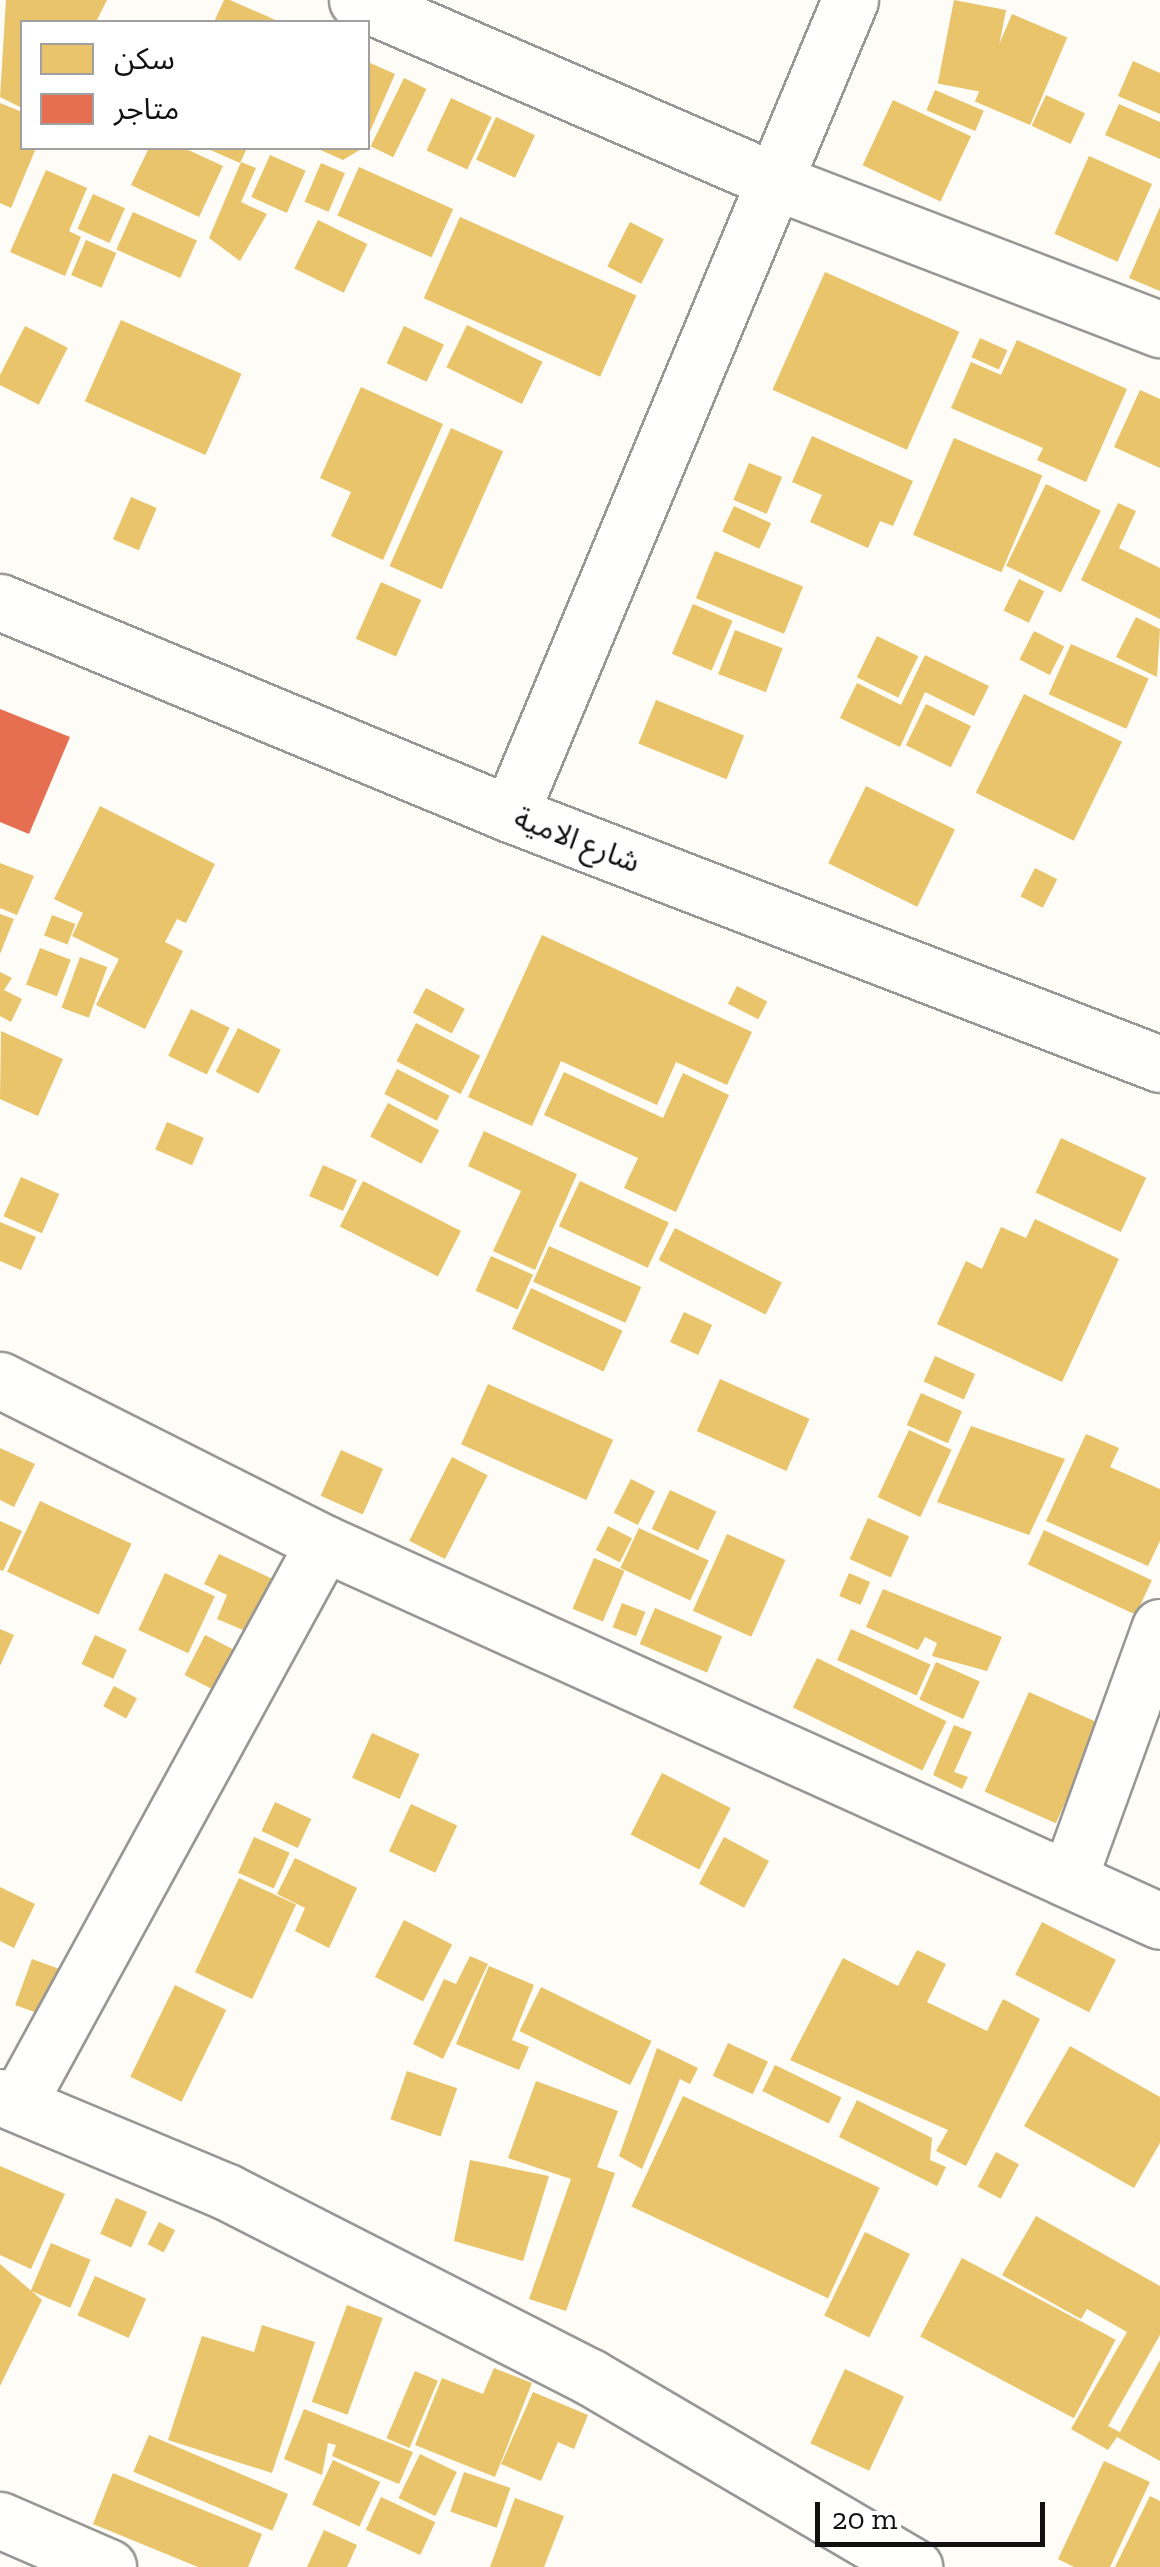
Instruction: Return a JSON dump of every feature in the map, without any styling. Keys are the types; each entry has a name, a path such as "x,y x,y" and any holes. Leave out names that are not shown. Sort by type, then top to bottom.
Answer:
{"street":[{"path":"357,0 778,182 1160,329"},
{"path":"510,814 778,182 850,0"},
{"name":"شارع الامية","path":"0,602 510,814 1160,1064"},
{"path":"0,1380 324,1543 1160,1921"},
{"path":"324,1543 9,2100 227,2192 590,2377 914,2567"},
{"path":"1069,1878 1160,1627"},
{"path":"0,2520 108,2567"}],"building: سكن":[{"path":"6,0 107,0 97,20 20,20 20,107 0,97"},
{"path":"224,0 230,0 275,20 215,20"},
{"path":"954,0 1006,10 990,94 938,83"},
{"path":"1012,14 1067,37 1030,125 975,101"},
{"path":"1133,61 1160,73 1160,114 1118,96"},
{"path":"370,63 395,74 370,131"},
{"path":"404,78 426,89 393,157 371,146"},
{"path":"935,90 984,111 975,131 926,110"},
{"path":"1046,95 1085,113 1071,144 1032,126"},
{"path":"451,98 492,117 467,170 426,151"},
{"path":"893,100 971,136 941,202 863,165"},
{"path":"0,103 20,111 20,150 35,150 11,208 0,203"},
{"path":"1119,104 1160,122 1160,159 1105,135"},
{"path":"496,117 535,135 515,178 476,160"},
{"path":"148,150 188,150 223,166 199,217 131,185"},
{"path":"211,150 246,150 240,163"},
{"path":"320,150 360,150 343,160"},
{"path":"270,155 306,171 287,213 251,197"},
{"path":"1089,156 1152,184 1117,262 1054,234"},
{"path":"241,162 256,168 241,202 267,214 240,261 209,238"},
{"path":"321,163 345,173 329,212 305,202"},
{"path":"359,167 453,209 432,257 337,215"},
{"path":"46,170 87,188 69,231 81,237 65,276 10,252"},
{"path":"93,194 125,208 110,243 78,229"},
{"path":"1160,207 1160,291 1129,278"},
{"path":"133,212 197,240 180,278 116,249"},
{"path":"460,217 636,296 600,377 424,298"},
{"path":"318,220 367,244 344,293 294,269"},
{"path":"630,222 664,239 641,284 607,267"},
{"path":"86,240 116,253 102,288 71,275"},
{"path":"825,272 959,332 907,450 773,390"},
{"path":"121,320 242,374 205,455 85,401"},
{"path":"467,325 542,362 522,404 446,367"},
{"path":"25,326 68,348 39,405 0,385 0,375"},
{"path":"404,326 444,345 427,382 387,363"},
{"path":"980,338 1007,350 999,369 971,357"},
{"path":"1017,340 1127,389 1086,482 1037,460 1043,448 951,408 971,362 1001,375"},
{"path":"361,387 443,424 383,560 331,536 351,492 320,478"},
{"path":"1140,390 1160,399 1160,468 1114,447"},
{"path":"451,428 503,451 442,589 390,566"},
{"path":"812,436 913,481 893,526 880,521 868,548 810,522 822,495 792,482"},
{"path":"954,438 1042,476 1001,572 913,535"},
{"path":"749,463 782,477 767,514 733,500"},
{"path":"1046,484 1101,511 1061,593 1006,566"},
{"path":"131,497 157,508 139,550 113,539"},
{"path":"1118,503 1136,511 1119,548 1160,568 1160,619 1081,580"},
{"path":"734,506 771,523 759,549 722,531"},
{"path":"715,551 803,587 784,634 696,598"},
{"path":"1019,579 1044,591 1029,623 1004,610"},
{"path":"381,582 421,600 396,657 356,639"},
{"path":"693,604 733,621 711,671 672,654"},
{"path":"1136,617 1160,629 1157,677 1116,657"},
{"path":"735,630 783,648 766,692 718,674"},
{"path":"1034,631 1064,646 1050,675 1019,660"},
{"path":"877,636 918,656 898,698 857,677"},
{"path":"1071,644 1149,679 1126,729 1049,694"},
{"path":"925,655 989,686 974,716 925,692 900,747 840,718 857,683 901,705"},
{"path":"1024,694 1122,742 1074,841 976,793"},
{"path":"656,700 744,736 726,779 638,744"},
{"path":"926,704 971,726 951,767 906,745"},
{"path":"866,786 955,829 917,907 828,863"},
{"path":"100,806 215,864 186,923 177,919 165,942 183,951 145,1029 96,1005 119,959 72,936 83,913 54,899"},
{"path":"0,863 34,876 17,915 0,908"},
{"path":"1035,868 1057,879 1043,908 1020,897"},
{"path":"0,914 14,919 0,954"},
{"path":"52,915 75,924 67,944 44,936"},
{"path":"542,935 752,1032 727,1085 676,1062 657,1105 561,1061 532,1126 468,1097"},
{"path":"40,948 71,960 57,996 26,984"},
{"path":"80,957 107,967 89,1018 62,1008"},
{"path":"0,972 12,978 4,990 22,999 11,1022 0,1016"},
{"path":"737,986 767,1001 758,1019 728,1004"},
{"path":"426,988 465,1009 452,1033 413,1013"},
{"path":"191,1009 230,1028 207,1075 168,1056"},
{"path":"416,1023 480,1056 461,1094 396,1061"},
{"path":"238,1028 281,1050 259,1093 216,1072"},
{"path":"1,1031 63,1059 38,1116 0,1099"},
{"path":"397,1069 450,1096 437,1121 384,1094"},
{"path":"564,1072 663,1118 683,1073 729,1095 676,1212 624,1188 638,1158 544,1115"},
{"path":"388,1103 439,1130 421,1164 370,1137"},
{"path":"167,1122 204,1138 192,1165 155,1150"},
{"path":"484,1131 577,1174 535,1270 493,1251 521,1191 468,1166"},
{"path":"1061,1138 1146,1178 1121,1232 1036,1192"},
{"path":"323,1165 357,1180 343,1211 309,1196"},
{"path":"21,1177 59,1194 42,1233 4,1216"},
{"path":"363,1181 461,1231 438,1276 340,1226"},
{"path":"580,1181 669,1222 648,1268 559,1226"},
{"path":"1035,1219 1119,1259 1062,1382 937,1324 966,1261 982,1269 1001,1227 1026,1238"},
{"path":"0,1222 36,1237 21,1270 0,1261"},
{"path":"675,1228 782,1282 766,1315 659,1260"},
{"path":"549,1246 641,1287 625,1323 533,1282"},
{"path":"491,1256 533,1275 518,1309 476,1291"},
{"path":"531,1288 623,1331 604,1371 512,1329"},
{"path":"684,1312 712,1325 698,1355 670,1342"},
{"path":"935,1356 975,1374 964,1399 924,1382"},
{"path":"720,1379 810,1419 786,1471 697,1431"},
{"path":"488,1384 613,1440 586,1500 461,1444"},
{"path":"921,1393 962,1411 948,1443 907,1425"},
{"path":"971,1426 1065,1459 1029,1535 937,1502"},
{"path":"909,1430 952,1450 920,1517 878,1497"},
{"path":"1086,1434 1119,1448 1110,1467 1160,1489 1160,1541 1148,1566 1046,1521"},
{"path":"0,1448 35,1464 14,1507 0,1500"},
{"path":"341,1450 383,1469 363,1514 321,1496"},
{"path":"452,1457 488,1475 445,1559 409,1541"},
{"path":"631,1479 655,1491 638,1525 614,1513"},
{"path":"670,1490 716,1512 698,1551 652,1529"},
{"path":"40,1501 132,1544 99,1614 7,1572"},
{"path":"868,1518 909,1536 891,1577 850,1559"},
{"path":"0,1521 22,1531 3,1571 0,1570"},
{"path":"608,1526 632,1538 620,1562 596,1550"},
{"path":"639,1528 709,1561 690,1600 620,1568"},
{"path":"1044,1530 1152,1580 1136,1615 1028,1564"},
{"path":"727,1534 785,1560 751,1637 693,1611"},
{"path":"219,1554 279,1582 255,1635 217,1619 227,1595 204,1584"},
{"path":"594,1558 624,1571 603,1622 573,1609"},
{"path":"165,1573 215,1596 188,1653 138,1630"},
{"path":"849,1573 870,1582 860,1605 839,1596"},
{"path":"883,1589 1002,1637 987,1671 932,1656 937,1643 925,1637 918,1650 866,1627"},
{"path":"622,1603 645,1612 636,1636 613,1627"},
{"path":"655,1608 722,1637 707,1672 640,1644"},
{"path":"0,1629 14,1635 0,1666"},
{"path":"851,1629 930,1664 917,1695 837,1660"},
{"path":"95,1635 127,1650 113,1679 81,1664"},
{"path":"205,1635 250,1658 230,1698 185,1675"},
{"path":"817,1658 946,1721 922,1771 793,1707"},
{"path":"936,1662 980,1682 963,1719 919,1699"},
{"path":"114,1686 137,1698 126,1719 103,1706"},
{"path":"1029,1692 1100,1724 1056,1823 985,1792"},
{"path":"954,1725 972,1732 954,1772 968,1777 962,1789 933,1775"},
{"path":"372,1733 420,1754 400,1799 352,1778"},
{"path":"662,1773 731,1808 699,1869 631,1834"},
{"path":"275,1802 311,1819 298,1848 261,1831"},
{"path":"411,1804 457,1826 435,1873 389,1851"},
{"path":"254,1837 290,1853 274,1888 238,1873"},
{"path":"724,1837 769,1861 744,1908 699,1884"},
{"path":"295,1858 357,1888 329,1948 295,1931 305,1908 277,1894"},
{"path":"239,1878 296,1905 252,1999 195,1972"},
{"path":"0,1887 35,1904 14,1948 0,1941"},
{"path":"404,1920 452,1945 423,2002 375,1977"},
{"path":"1042,1922 1116,1960 1089,2012 1015,1975"},
{"path":"917,1950 946,1964 927,2002 987,2031 1003,1999 1040,2019 966,2166 936,2151 948,2130 790,2060 843,1958 898,1986"},
{"path":"470,1956 488,1964 443,2059 413,2044 444,1979 456,1984"},
{"path":"32,1959 75,1975 58,2021 15,2005"},
{"path":"489,1966 534,1985 512,2040 529,2047 519,2070 456,2044"},
{"path":"175,1985 226,2010 182,2102 130,2077"},
{"path":"541,1987 652,2041 630,2085 520,2031"},
{"path":"728,2043 768,2062 753,2094 713,2076"},
{"path":"1070,2046 1160,2097 1160,2143 1134,2188 1024,2126"},
{"path":"657,2048 698,2068 690,2084 680,2079 642,2169 619,2156"},
{"path":"775,2065 842,2097 829,2124 762,2091"},
{"path":"407,2071 457,2088 441,2136 390,2119"},
{"path":"536,2081 618,2111 597,2167 615,2173 566,2311 529,2299 571,2179 508,2158"},
{"path":"683,2096 880,2188 828,2298 631,2207"},
{"path":"857,2100 932,2138 930,2160 946,2167 937,2186 839,2137"},
{"path":"996,2152 1019,2164 1001,2199 978,2186"},
{"path":"470,2160 549,2176 523,2261 454,2241"},
{"path":"0,2166 65,2194 31,2269 0,2255"},
{"path":"116,2198 147,2212 131,2247 100,2234"},
{"path":"1036,2216 1160,2286 1160,2335 1108,2426 1120,2432 1160,2360 1160,2461 1117,2437 1108,2450 1071,2429 1127,2332 1087,2309 1081,2319 1002,2275"},
{"path":"159,2222 175,2230 164,2252 148,2244"},
{"path":"865,2232 910,2254 869,2338 824,2316"},
{"path":"51,2243 91,2260 70,2308 31,2291"},
{"path":"962,2258 1116,2340 1074,2418 920,2337"},
{"path":"0,2264 42,2300 0,2386"},
{"path":"95,2276 146,2299 129,2338 78,2315"},
{"path":"347,2305 383,2318 347,2415 312,2402"},
{"path":"262,2325 315,2342 272,2473 168,2440 202,2336 254,2352"},
{"path":"494,2368 532,2383 495,2477 415,2445 442,2378 483,2394"},
{"path":"845,2369 904,2396 869,2471 810,2443"},
{"path":"415,2371 438,2381 409,2448 386,2438"},
{"path":"533,2392 588,2415 574,2449 558,2442 541,2481 501,2464"},
{"path":"304,2409 413,2452 399,2484 332,2456 336,2445 328,2443 322,2475 284,2459"},
{"path":"149,2435 288,2494 272,2531 133,2472"},
{"path":"420,2454 457,2472 435,2516 399,2498"},
{"path":"333,2460 380,2482 359,2526 312,2504"},
{"path":"1104,2461 1150,2482 1110,2567 1074,2567 1058,2559"},
{"path":"464,2472 510,2488 497,2528 450,2512"},
{"path":"113,2473 262,2534 248,2567 198,2567 93,2524"},
{"path":"1150,2496 1160,2501 1160,2567 1115,2567"},
{"path":"381,2497 435,2522 420,2555 366,2530"},
{"path":"515,2498 564,2516 544,2567 490,2567"},
{"path":"324,2530 357,2545 347,2567 307,2567"}],"building: متاجر":[{"path":"0,709 70,737 29,834 0,822"}]}
